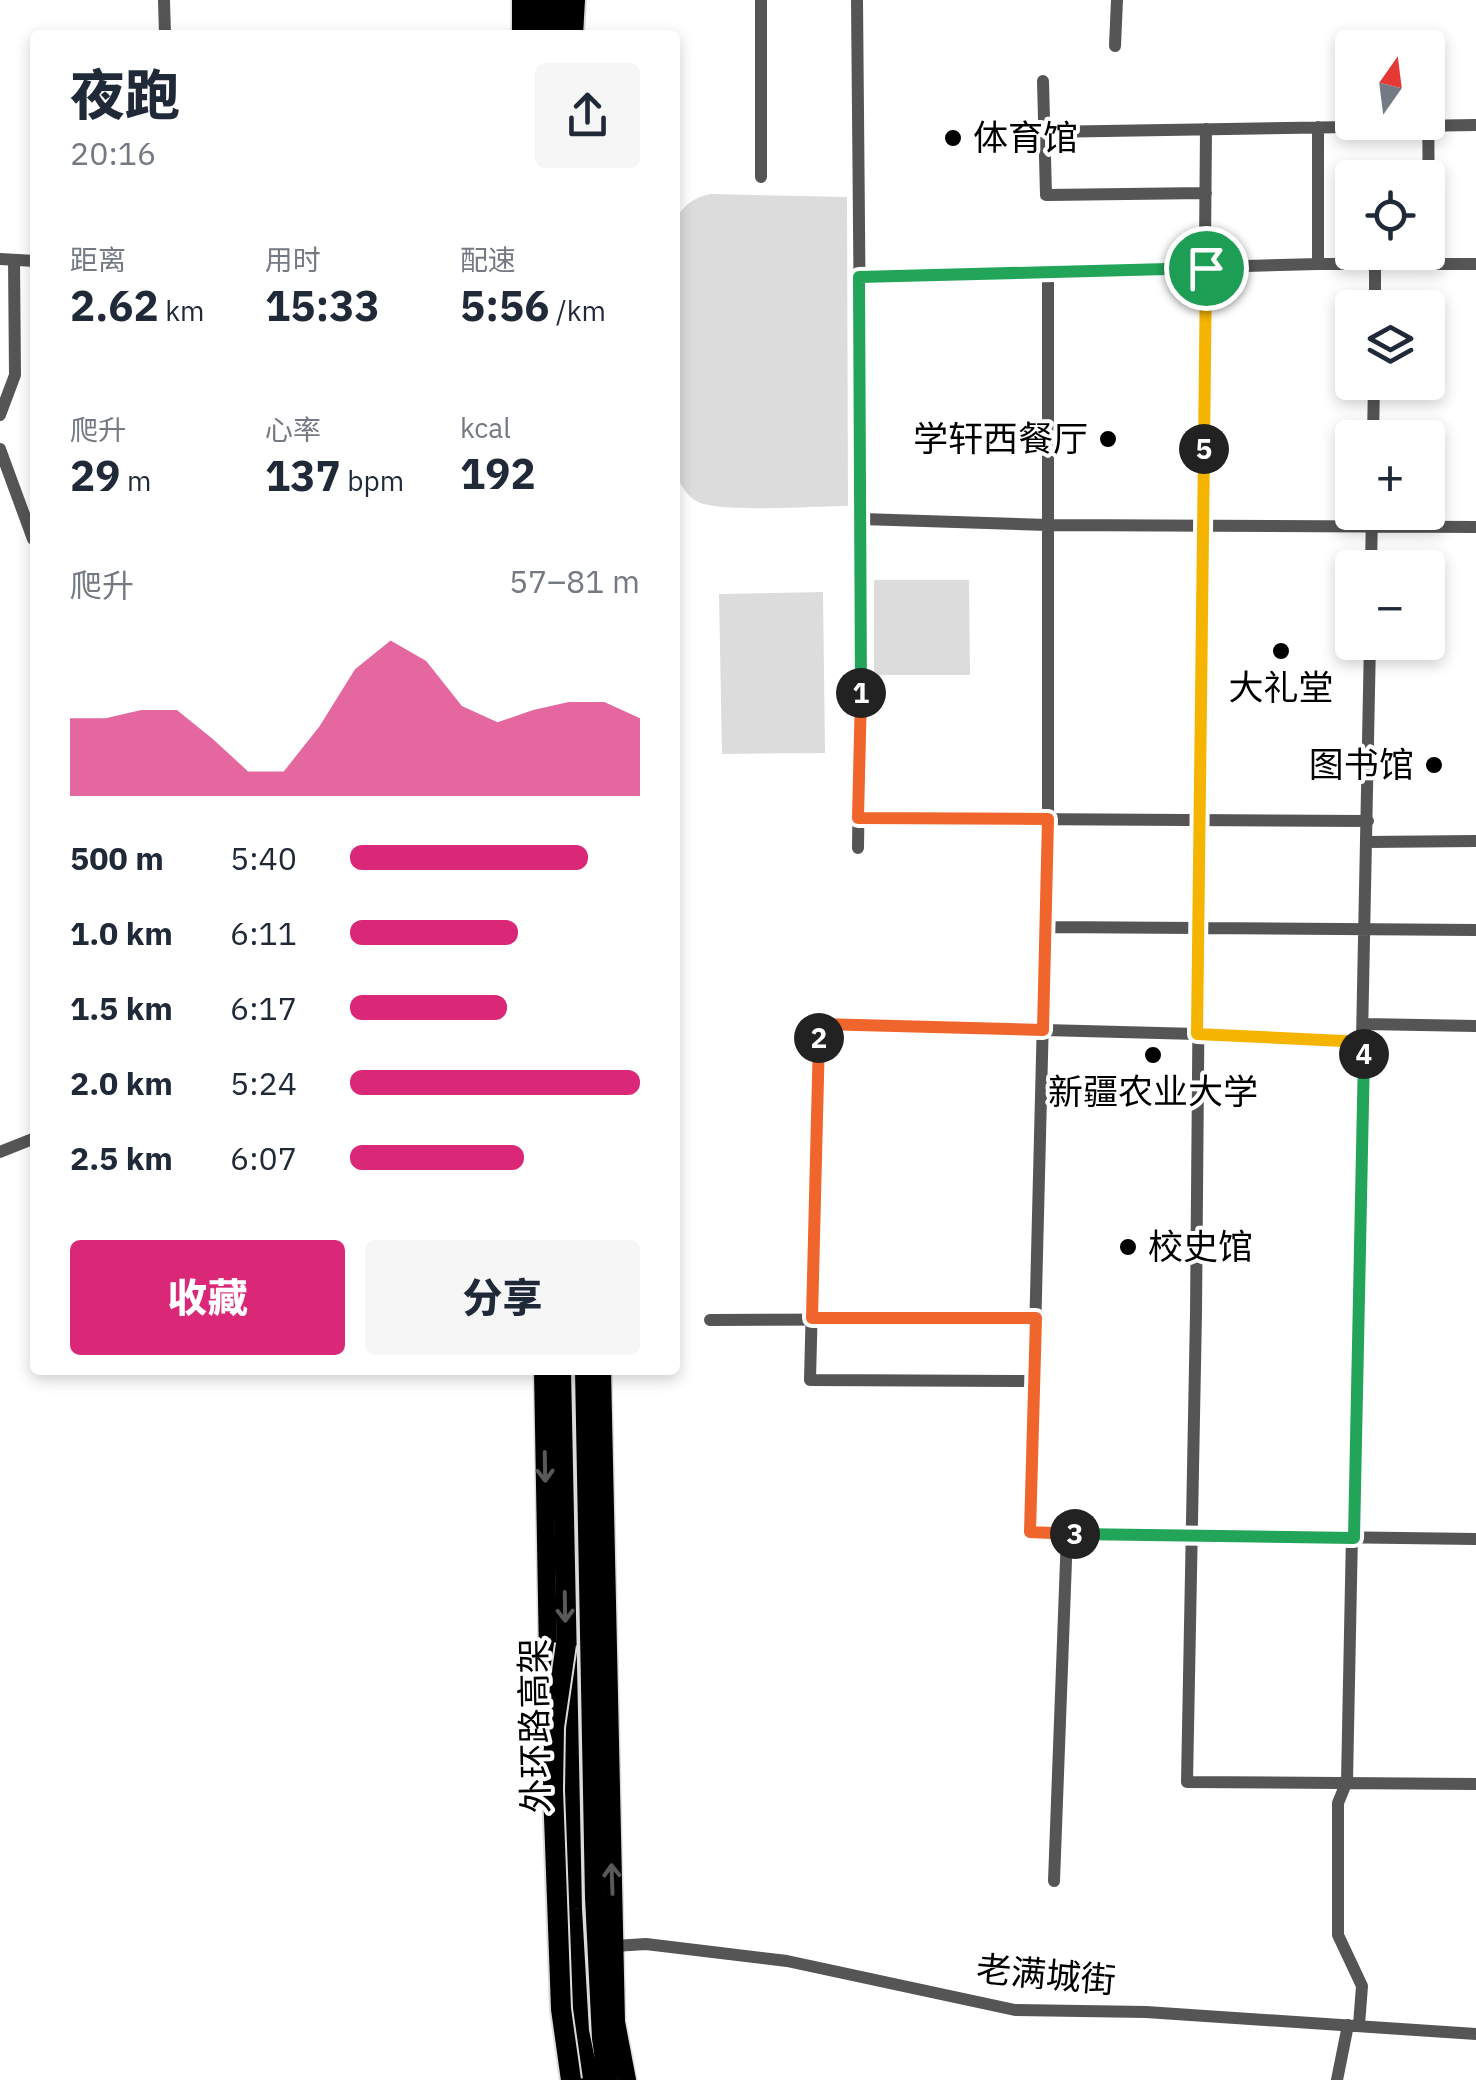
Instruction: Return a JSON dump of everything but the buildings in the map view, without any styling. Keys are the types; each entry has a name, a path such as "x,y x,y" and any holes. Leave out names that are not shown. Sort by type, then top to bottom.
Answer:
{"highway":[{"path":"538,0 539,30"},
{"path":"558,0 559,30"},
{"path":"572,0 572,30"},
{"name":"外环路高架","path":"561,1375 572,1909 579,2031 588,2080"},
{"name":"外环路高架","path":"585,1375 594,1897 608,2080"},
{"path":"566,1644 554,1726 552,1790 561,2009 571,2080"},
{"path":"602,2038 618,2080"}],"main road":[{"path":"520,0 521,30"},
{"path":"544,1375 551,1806 572,2039 580,2080"},
{"path":"602,1375 616,2022 627,2080"}],"street":[{"path":"164,0 165,30"},
{"path":"761,0 761,177"},
{"path":"857,0 862,519 858,848"},
{"path":"1115,46 1116,0"},
{"path":"1043,82 1046,196 1206,193"},
{"path":"1445,125 1476,124"},
{"path":"1318,127 1318,264"},
{"path":"1044,132 1335,127"},
{"path":"1206,129 1187,1782 1476,1784"},
{"path":"0,415 14,376 7,260"},
{"path":"1445,263 1476,264"},
{"path":"859,277 1335,264"},
{"path":"1048,273 1048,819 1030,1532 1476,1539"},
{"path":"0,449 30,531"},
{"path":"862,519 1203,526 1335,521"},
{"path":"1445,525 1476,527"},
{"path":"1338,2080 1362,1986 1338,1935 1338,1803 1347,1782 1354,1538 1370,660"},
{"path":"858,818 1368,821"},
{"path":"1367,842 1476,840"},
{"path":"1046,928 1476,930"},
{"path":"1035,1381 810,1380 819,1024 1364,1042"},
{"path":"1364,1024 1476,1026"},
{"path":"0,1152 30,1140"},
{"path":"710,1320 1036,1318"},
{"path":"1054,1880 1067,1534"},
{"name":"老满城街","path":"614,1946 646,1944 787,1961 1015,2010 1146,2012 1476,2034"}],"shaded area":[{"path":"710,194 847,197 848,506 710,505 690,496 680,482 680,214 698,198"},
{"path":"874,580 969,580 970,675 874,675"},
{"path":"823,592 825,753 722,754 719,594"}],"place":[{"name":"体育馆","path":"953,138"},
{"name":"学轩西餐厅","path":"1108,439"},
{"name":"大礼堂","path":"1281,651"},
{"name":"图书馆","path":"1434,765"},
{"name":"新疆农业大学","path":"1153,1055"},
{"name":"校史馆","path":"1128,1247"}],"route":[{"path":"1206,268 1197,1034 1364,1042 1354,1538 1030,1532 1036,1318 812,1318 819,1024 1043,1030 1048,819 858,818 862,564 859,277 1206,268"}]}
